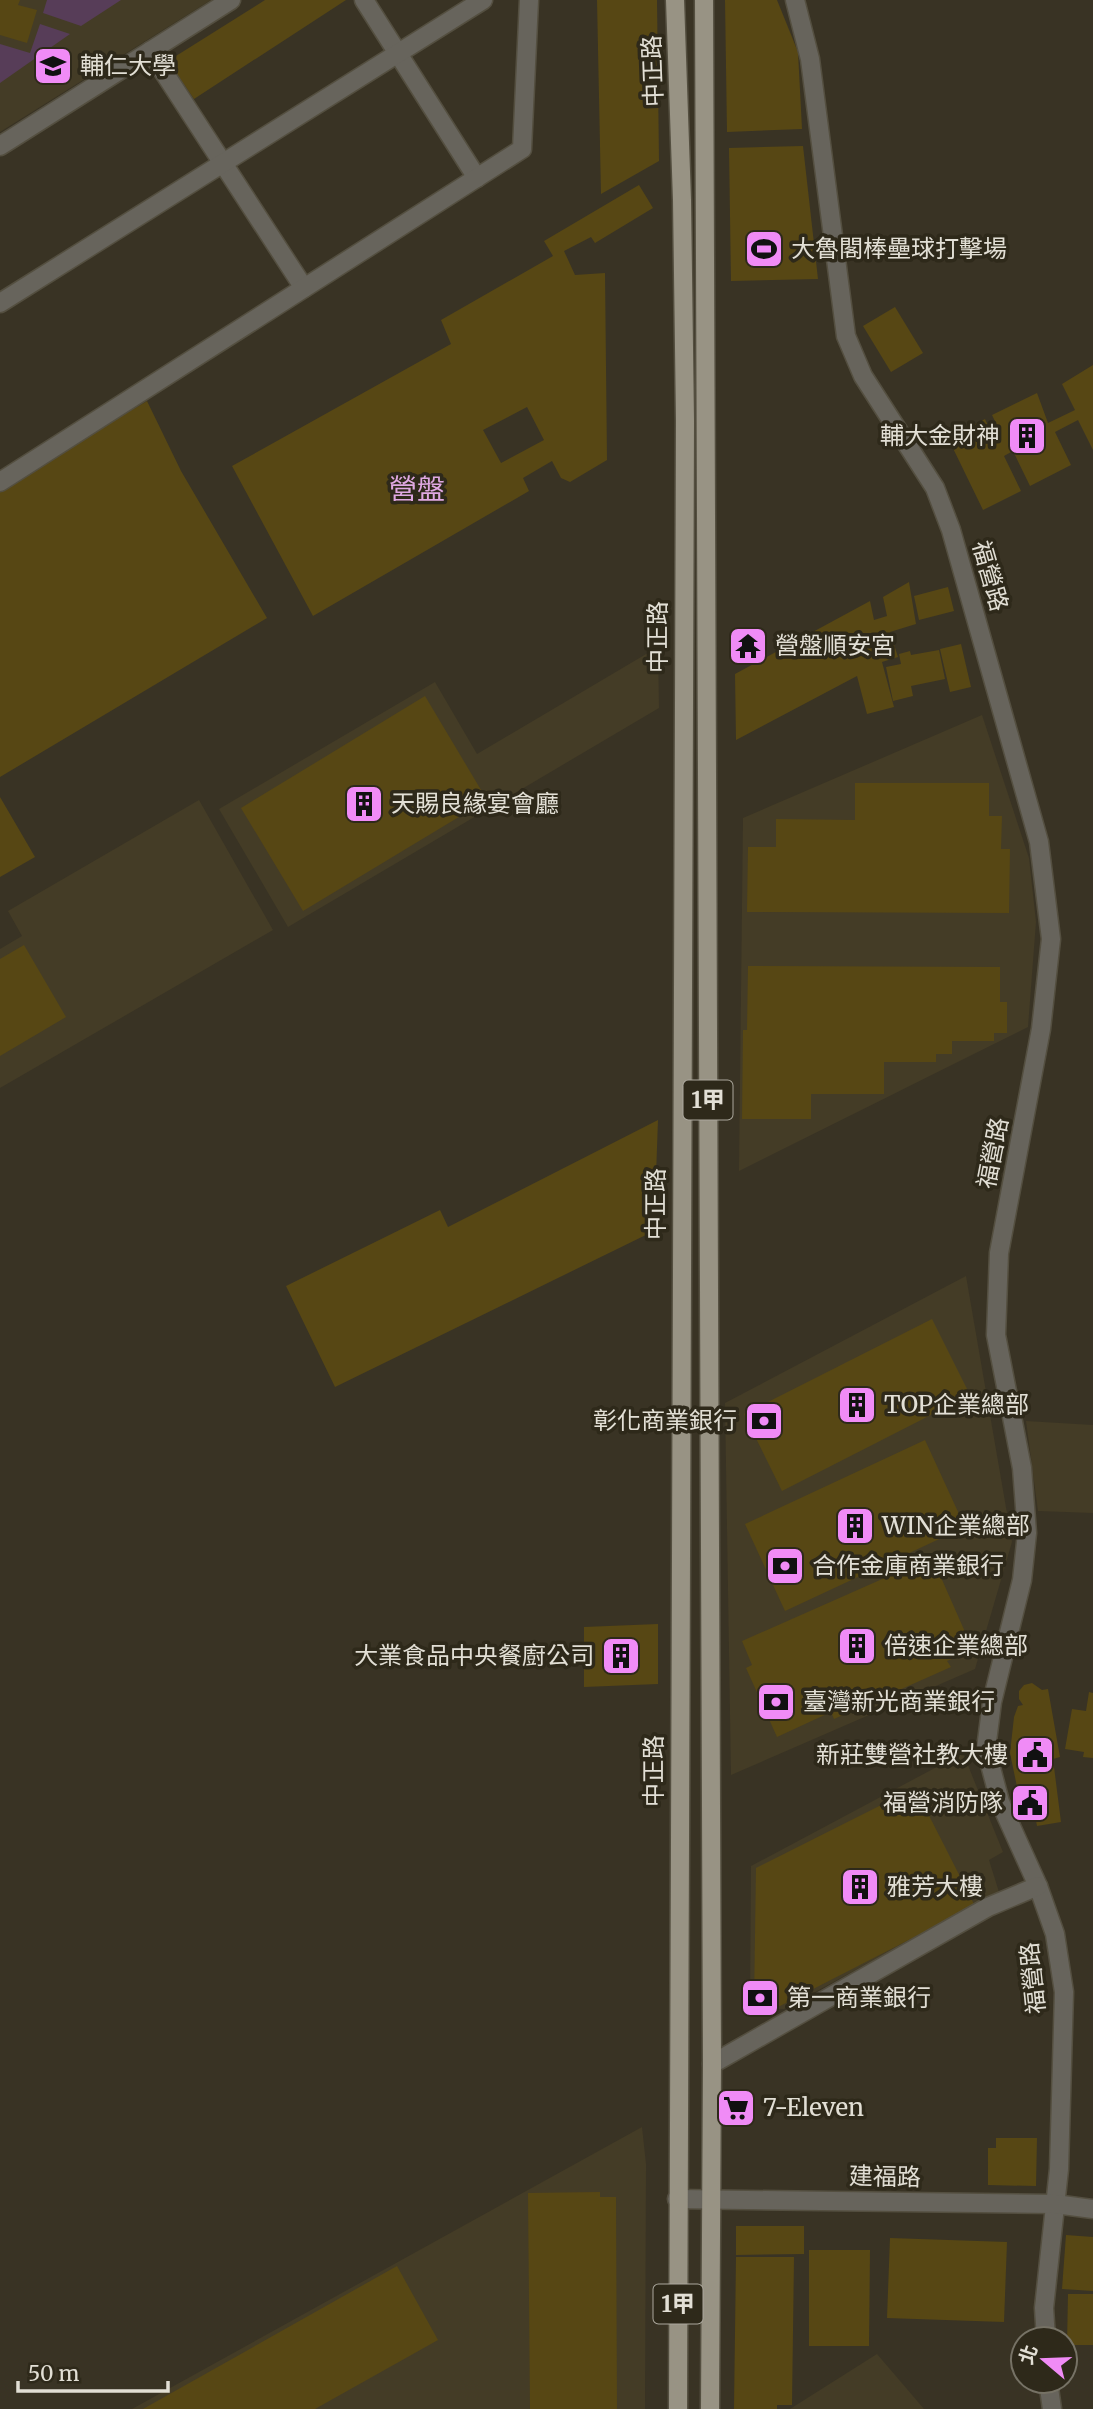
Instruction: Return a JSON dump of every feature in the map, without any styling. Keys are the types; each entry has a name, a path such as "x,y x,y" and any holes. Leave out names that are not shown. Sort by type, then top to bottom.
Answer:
{"main road":[{"name":"中正路","path":"675,0 682,201 685,421 678,2409"},
{"name":"中正路","path":"704,0 712,2064 709,2200 710,2409"}],"street":[{"path":"0,146 231,0"},
{"path":"364,0 477,178"},
{"path":"0,303 483,0"},
{"path":"2,476 522,149 529,0"},
{"name":"福營路","path":"795,0 810,59 846,336 863,376 935,488 951,530 1039,842 1050,913 1050,962 1041,1029 999,1253 996,1335 1022,1468 1027,1533 1023,1580 992,1702 986,1749 1000,1802 1038,1886 1055,1934 1064,1992 1055,2204 1044,2308 1045,2325"},
{"path":"150,51 304,288"},
{"path":"712,2064 988,1907 1038,1886"},
{"name":"建福路","path":"677,2199 1055,2204 1093,2209"}],"shaded area":[{"name":"輔仁大學","path":"0,0 211,0 0,132"},
{"path":"47,0 121,0 81,26 43,13"},
{"path":"40,24 70,34 0,83 0,44 30,53"},
{"path":"658,647 659,708 288,927 219,809 435,682 477,754"},
{"path":"982,715 1029,858 1036,922 1028,1027 739,1171 743,818"},
{"path":"199,800 273,930 0,1088 0,949 22,936 8,911"},
{"path":"966,1276 1012,1542 975,1669 731,1775 725,1403"},
{"path":"1026,1421 1093,1425 1093,1513 1038,1511"},
{"name":"雅芳大樓","path":"963,1753 1003,1852 989,1860 999,1892 784,2009 750,2008 751,1866"},
{"path":"642,2127 646,2164 645,2409 132,2409"},
{"path":"877,2354 924,2409 790,2409"}],"building":[{"path":"0,0 20,0 18,5 37,10 27,43 0,35"},
{"path":"265,0 346,0 194,99 168,61"},
{"path":"597,0 657,0 659,161 601,194"},
{"path":"725,0 777,0 798,52 802,129 727,132"},
{"path":"803,146 818,279 731,281 729,148"},
{"path":"639,185 653,208 595,243 591,237 564,251 575,275 605,273 607,460 570,482 561,478 552,461 523,478 529,491 313,616 232,466 451,344 441,320 553,256 544,241","holes":["527,407 544,440 501,463 483,430"]},
{"path":"895,307 923,353 891,372 863,326"},
{"name":"輔大金財神","path":"1093,365 1093,450 1078,420 1055,432 1071,465 1030,486 1013,451 1004,456 1021,491 983,510 948,438 985,419 994,438 1001,434 992,415 1037,393 1048,423 1075,410 1062,384"},
{"path":"147,401 181,471 267,618 0,777 0,488"},
{"path":"909,582 916,624 890,632 898,657 882,662 894,707 867,714 857,676 736,740 735,674 870,601 874,620 887,616 883,597"},
{"path":"948,587 954,611 919,620 914,596"},
{"name":"營盤順安宮","path":"760,636 764,645 736,657 733,648"},
{"path":"961,644 971,687 950,692 940,649"},
{"path":"939,650 945,679 911,686 913,696 893,701 886,667 901,664 899,654 910,651 911,655"},
{"name":"天賜良緣宴會廳","path":"425,696 487,800 303,911 241,808"},
{"path":"855,783 989,783 989,816 1002,816 1001,849 1010,849 1009,913 747,912 748,847 776,847 776,819 855,820"},
{"path":"0,797 35,857 0,877"},
{"path":"24,945 66,1017 0,1056 0,959"},
{"path":"748,966 1000,967 1000,1002 1007,1002 1007,1033 994,1033 994,1041 952,1041 952,1054 936,1054 936,1062 884,1062 884,1094 811,1094 811,1119 742,1119 743,1030 747,1030"},
{"path":"658,1120 654,1231 335,1387 286,1286 440,1210 448,1227"},
{"name":"TOP企業總部","path":"932,1319 970,1395 782,1491 744,1414"},
{"name":"WIN企業總部","path":"925,1440 965,1527 785,1611 745,1524"},
{"name":"倍速企業總部","path":"932,1557 973,1650 947,1661 951,1667 834,1719 831,1712 777,1737 746,1668 752,1665 742,1641"},
{"name":"大業食品中央餐廚公司","path":"658,1624 658,1684 584,1687 584,1627"},
{"name":"新莊雙營社教大樓","path":"1032,1683 1042,1690 1048,1689 1060,1757 1053,1759 1061,1822 1037,1826 1034,1810 1022,1811 1010,1753 1014,1717 1018,1706 1023,1705 1019,1699 1019,1691 1024,1685"},
{"path":"1089,1692 1093,1693 1093,1758 1083,1757 1084,1752 1065,1749 1072,1709 1086,1711"},
{"name":"雅芳大樓","path":"915,1788 975,1906 780,2006 754,2004 756,1868"},
{"path":"996,2138 1037,2138 1036,2186 988,2185 988,2148 996,2148"},
{"path":"600,2192 600,2197 616,2197 617,2409 530,2409 528,2193"},
{"path":"736,2226 804,2226 804,2254 736,2255"},
{"path":"1066,2235 1093,2237 1093,2291 1062,2289"},
{"path":"890,2238 1007,2242 1004,2322 887,2318"},
{"path":"809,2250 870,2250 869,2346 809,2346"},
{"path":"736,2257 794,2257 792,2405 777,2405 777,2409 734,2409"},
{"path":"397,2266 438,2340 315,2409 143,2409"},
{"path":"1068,2294 1093,2294 1093,2345 1079,2345 1079,2325 1067,2325"}],"place":[{"name":"輔仁大學","path":"53,66"},
{"name":"大魯閣棒壘球打擊場","path":"764,249"},
{"name":"輔大金財神","path":"1027,436"},
{"name":"營盤順安宮","path":"748,646"},
{"name":"天賜良緣宴會廳","path":"364,804"},
{"name":"TOP企業總部","path":"857,1405"},
{"name":"彰化商業銀行","path":"764,1421"},
{"name":"WIN企業總部","path":"855,1526"},
{"name":"合作金庫商業銀行","path":"785,1566"},
{"name":"倍速企業總部","path":"857,1646"},
{"name":"大業食品中央餐廚公司","path":"621,1656"},
{"name":"臺灣新光商業銀行","path":"776,1702"},
{"name":"新莊雙營社教大樓","path":"1035,1755"},
{"name":"福營消防隊","path":"1030,1803"},
{"name":"雅芳大樓","path":"860,1887"},
{"name":"第一商業銀行","path":"760,1998"},
{"name":"7-Eleven","path":"736,2108"}],"district":[{"name":"營盤","path":"417,489"}]}
